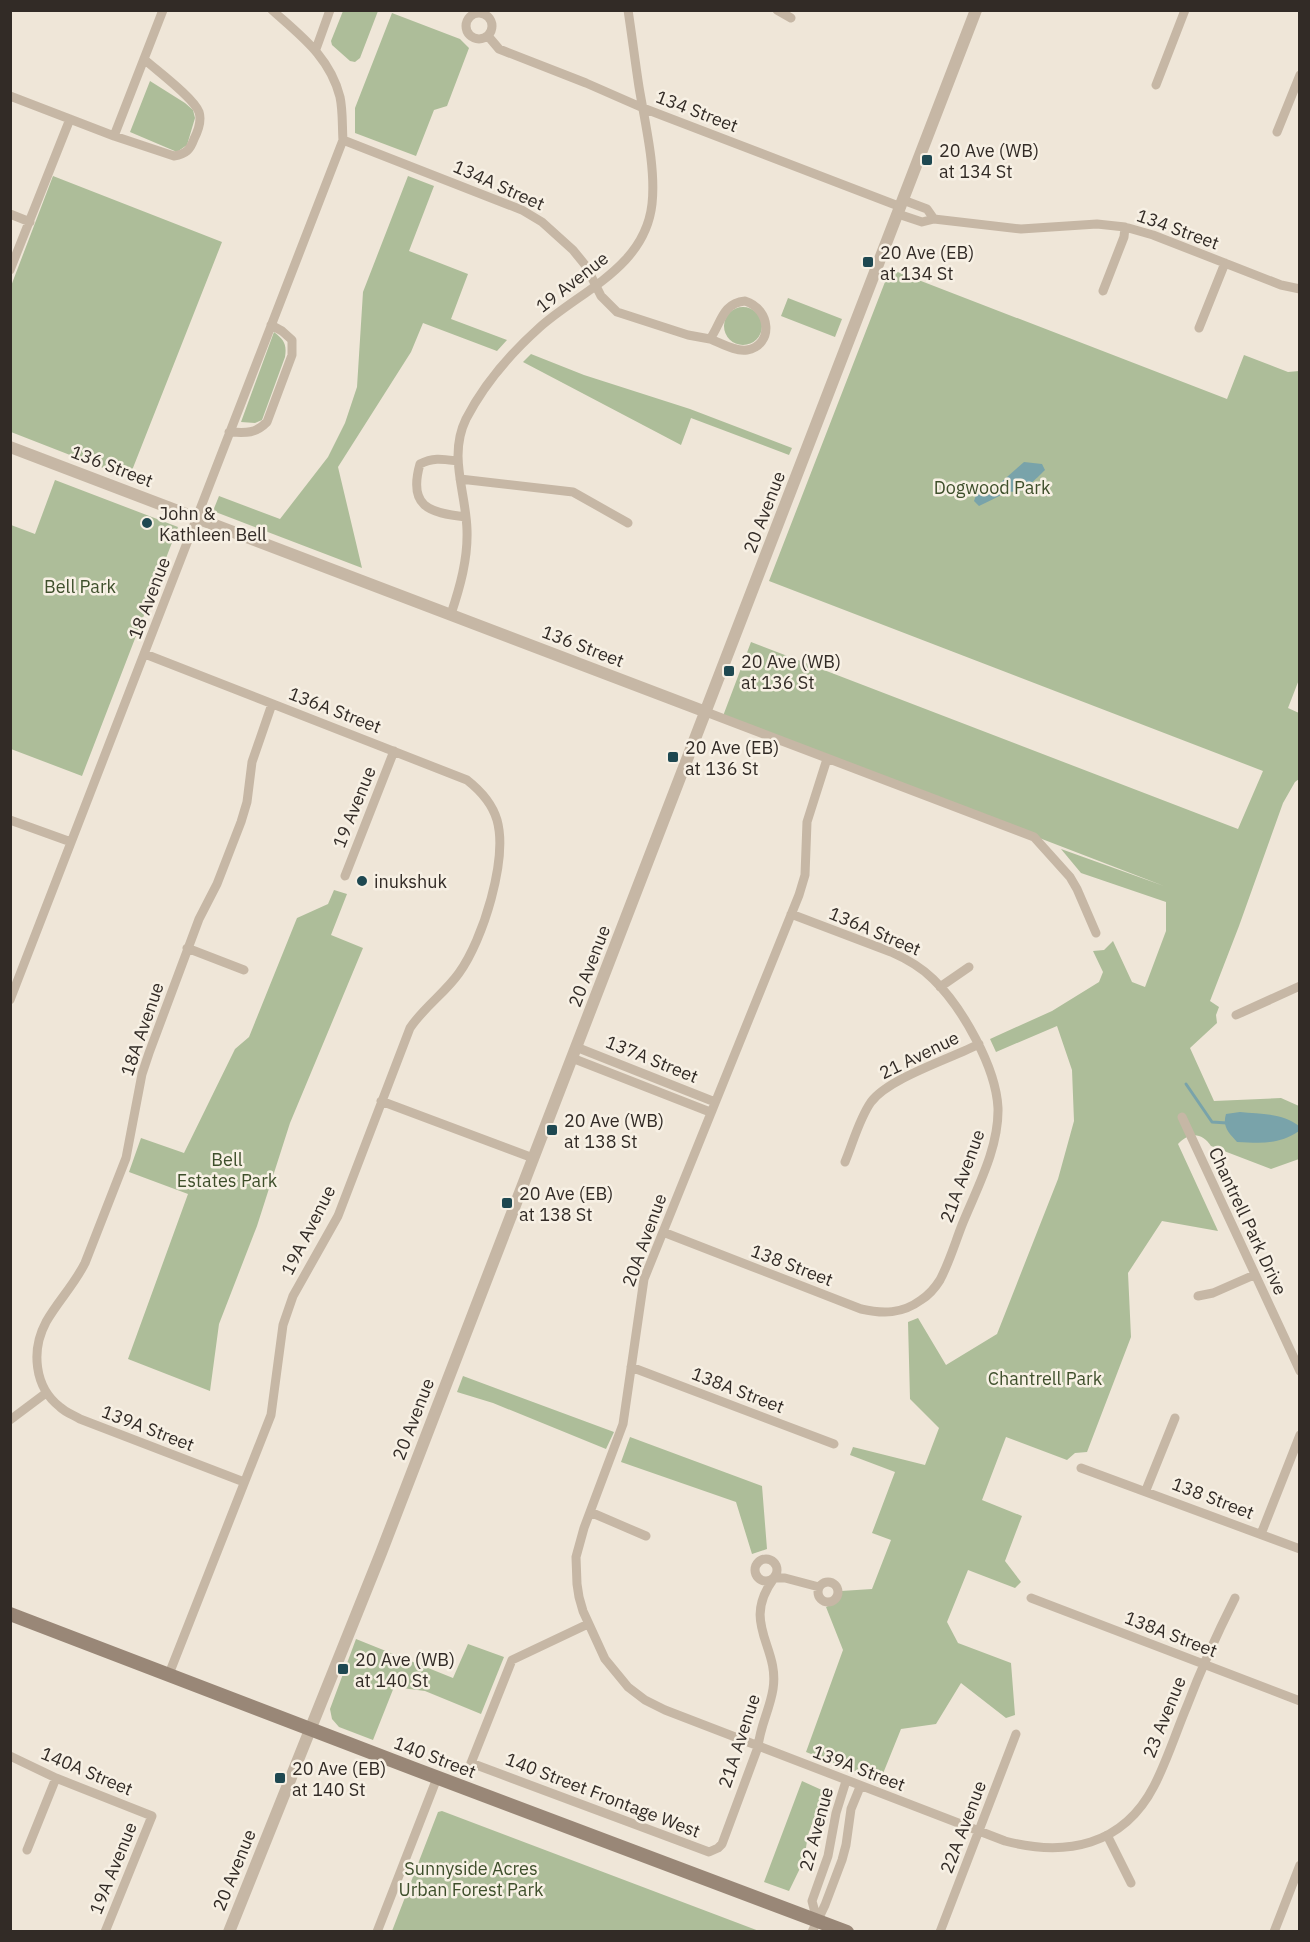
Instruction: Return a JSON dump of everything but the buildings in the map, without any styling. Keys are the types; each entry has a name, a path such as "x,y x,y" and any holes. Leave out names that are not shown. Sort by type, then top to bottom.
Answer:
{"main road":[{"name":"140 Street","path":"10,1614 311,1728 815,1926 847,1932"}],"street":[{"path":"114,136 163,10"},
{"path":"272,10 316,49 333,76 340,98 343,140"},
{"path":"316,49 330,10"},
{"path":"628,10 643,108"},
{"path":"777,10 791,18"},
{"name":"20 Avenue","path":"229,1932 534,1158 976,10"},
{"path":"1156,85 1185,10"},
{"name":"134 Street","path":"488,36 499,49 643,108 901,207 922,222 934,219 1021,229 1097,224 1125,227 1153,235 1281,285 1299,289"},
{"path":"10,96 114,136 174,156 184,154 191,147 201,120 199,110 144,59"},
{"path":"1277,132 1299,75"},
{"name":"19 Avenue","path":"451,614 462,579 466,555 466,517 457,461 457,447 465,420 501,368 540,327 615,272 636,249 648,225 652,203 652,180 643,108"},
{"path":"10,270 70,119"},
{"name":"134A Street","path":"343,140 522,210 542,222 566,242 585,266 601,296 617,312 740,350 749,350 762,339 766,322 763,314 752,303 745,301 731,304 710,339"},
{"name":"18 Avenue","path":"10,1000 343,140"},
{"name":"134 Street","path":"901,207 927,209 934,219"},
{"path":"10,214 30,222"},
{"path":"1103,291 1124,237 1125,227"},
{"path":"1199,328 1225,263"},
{"path":"229,432 246,433 260,430 267,422 292,356 292,340 271,325"},
{"name":"136 Street","path":"10,447 1034,837 1070,877 1096,933"},
{"path":"457,461 438,458 420,464 415,481 417,495 429,509 442,514 466,517"},
{"path":"460,479 573,492 628,523"},
{"name":"136A Street","path":"145,654 467,780 485,796 496,818"},
{"name":"18A Avenue","path":"46,1393 37,1370 38,1343 46,1322 85,1263 126,1158 142,1074 187,948 220,878 241,822 247,802 252,762 272,704"},
{"name":"19 Avenue","path":"345,876 394,751"},
{"name":"20A Avenue","path":"588,1624 579,1597 576,1570 580,1541 623,1424 642,1289 805,875 806,833 810,808 828,759"},
{"name":"19A Avenue","path":"170,1674 271,1415 283,1325 292,1296 338,1216 410,1028 418,1015 458,975 472,949 490,903 496,880 499,834 496,818"},
{"path":"10,820 71,842"},
{"name":"136A Street","path":"791,914 903,957 924,971 940,987 979,1044"},
{"path":"187,948 244,970"},
{"path":"940,987 969,967"},
{"path":"1236,1015 1299,986"},
{"name":"21 Avenue","path":"845,1162 862,1118 876,1096 897,1082 979,1044"},
{"name":"21A Avenue","path":"912,1306 932,1291 945,1270 987,1165 996,1134 998,1119 996,1092 993,1078 979,1044"},
{"name":"137A Street","path":"574,1053 657,1079 715,1102"},
{"name":"137A Street","path":"574,1053 654,1090 710,1112"},
{"path":"654,1090 657,1079"},
{"path":"381,1101 534,1158"},
{"name":"Chantrell Park Drive","path":"1182,1117 1299,1371"},
{"name":"138 Street","path":"663,1232 861,1309 891,1313 912,1306"},
{"path":"1198,1296 1213,1293 1254,1275"},
{"name":"138A Street","path":"631,1367 834,1444"},
{"path":"10,1420 46,1393"},
{"name":"139A Street","path":"46,1393 59,1407 80,1419 244,1482"},
{"path":"1146,1490 1175,1418"},
{"path":"1261,1534 1299,1435"},
{"name":"138 Street","path":"1081,1468 1146,1490 1299,1549"},
{"path":"590,1512 646,1536"},
{"name":"21A Avenue","path":"722,1844 758,1747 759,1733 773,1688 772,1661 762,1636 760,1611 766,1588 774,1578 784,1578 819,1587"},
{"name":"138A Street","path":"1031,1598 1299,1701"},
{"name":"23 Avenue","path":"1107,1835 1138,1810 1154,1786 1203,1664 1235,1598"},
{"name":"139A Street","path":"588,1624 605,1659 621,1681 636,1694 665,1710 860,1787 1021,1845 1051,1849 1080,1845 1107,1835"},
{"name":"140 Street Frontage West","path":"588,1624 512,1660 471,1763 706,1852 713,1851 722,1844"},
{"name":"22A Avenue","path":"940,1932 1016,1734"},
{"name":"140A Street","path":"10,1756 56,1778 152,1816"},
{"path":"27,1850 56,1778"},
{"path":"377,1932 437,1778"},
{"name":"22 Avenue","path":"815,1926 812,1901 828,1856 836,1814 846,1781"},
{"name":"22 Avenue","path":"815,1926 842,1860 851,1809 860,1787"},
{"name":"19A Avenue","path":"105,1932 152,1816"},
{"path":"1107,1835 1131,1883"},
{"path":"828,1856 842,1860"},
{"path":"1274,1932 1299,1865"}],"green space":[{"path":"343,11 378,11 360,58 355,62 350,61 332,45 331,41"},
{"path":"392,13 460,39 469,48 447,106 434,110 416,156 355,133 355,108"},
{"path":"150,81 193,110 195,118 187,145 177,152 130,132"},
{"path":"53,176 222,242 129,478 11,432 11,286"},
{"path":"408,176 434,186 409,251 468,274 451,319 507,340 497,351 423,323 411,352 338,467 362,568 213,511 219,496 280,519 328,457 345,423 357,387 363,292"},
{"path":"890,269 1227,399 1244,355 1288,372 1299,371 1300,677 1288,708 1299,713 1299,779 1283,803 1210,1001 1219,1007 1216,1015 1217,1023 1190,1048 1214,1101 1281,1098 1299,1106 1299,1159 1271,1169 1211,1146 1200,1136 1187,1137 1178,1144 1218,1231 1162,1221 1128,1273 1131,1337 1087,1452 1075,1453 1067,1460 1006,1437 982,1500 1022,1516 1005,1561 1021,1582 1015,1588 968,1570 947,1622 958,1643 1011,1663 1015,1715 1006,1718 961,1683 936,1724 901,1729 880,1781 806,1752 843,1650 826,1607 836,1602 841,1591 872,1589 891,1540 872,1533 895,1472 850,1455 853,1447 925,1465 939,1428 910,1399 908,1322 918,1318 946,1365 997,1334 1058,1179 1074,1121 1072,1070 1057,1026 996,1052 990,1039 1052,1011 1099,982 1103,972 1093,951 1104,950 1113,941 1132,982 1145,987 1166,931 1166,902 1081,873 1061,849 1164,886 723,716 751,642 1238,829 1263,771 769,581"},
{"path":"788,298 842,319 835,337 781,316"},
{"path":"743,307 750,308 756,313 761,319 761,333 756,339 750,344 743,345 736,344 730,339 725,333 724,326 725,319 730,313 736,308"},
{"path":"274,332 284,343 285,357 262,420 255,423 241,422"},
{"path":"531,354 584,375 690,409 792,448 789,455 691,418 681,445 523,362"},
{"name":"Bell Park","path":"55,480 178,527 82,776 11,749 11,525 35,534"},
{"name":"Bell Estates Park","path":"334,890 347,894 331,935 363,948 290,1123 257,1226 219,1324 210,1391 128,1359 188,1194 129,1172 141,1138 184,1153 235,1049 249,1037 297,918 328,904"},
{"path":"463,1376 614,1432 606,1449 493,1403 457,1392"},
{"path":"630,1437 762,1486 767,1549 752,1554 736,1502 621,1462"},
{"path":"356,1639 453,1678 468,1644 504,1657 481,1714 425,1691 394,1687 373,1740 339,1727 332,1719 330,1709"},
{"path":"802,1781 824,1791 808,1835 804,1860 789,1891 764,1882"},
{"name":"Sunnyside Acres Urban Forest Park","path":"442,1811 759,1931 392,1931 438,1812"}],"water":[{"path":"1024,462 1042,464 1045,470 1020,491 1005,493 979,506 974,501 976,495 973,489 982,485 998,485"},
{"path":"1240,1112 1286,1119 1299,1126 1299,1131 1277,1141 1237,1142 1227,1130 1225,1119 1226,1114"}],"waterway":[{"path":"1186,1084 1212,1122 1227,1123"}],"place":[{"name":"20 Ave (WB) at 134 St","path":"927,160"},
{"name":"20 Ave (EB) at 134 St","path":"868,262"},
{"name":"John & Kathleen Bell","path":"147,523"},
{"name":"20 Ave (WB) at 136 St","path":"729,671"},
{"name":"20 Ave (EB) at 136 St","path":"673,757"},
{"name":"inukshuk","path":"362,881"},
{"name":"20 Ave (WB) at 138 St","path":"552,1130"},
{"name":"20 Ave (EB) at 138 St","path":"507,1203"},
{"name":"20 Ave (WB) at 140 St","path":"343,1669"},
{"name":"20 Ave (EB) at 140 St","path":"280,1778"}],"park label":[{"name":"Dogwood Park","path":"992,487"},
{"name":"Chantrell Park","path":"1045,1378"}]}
